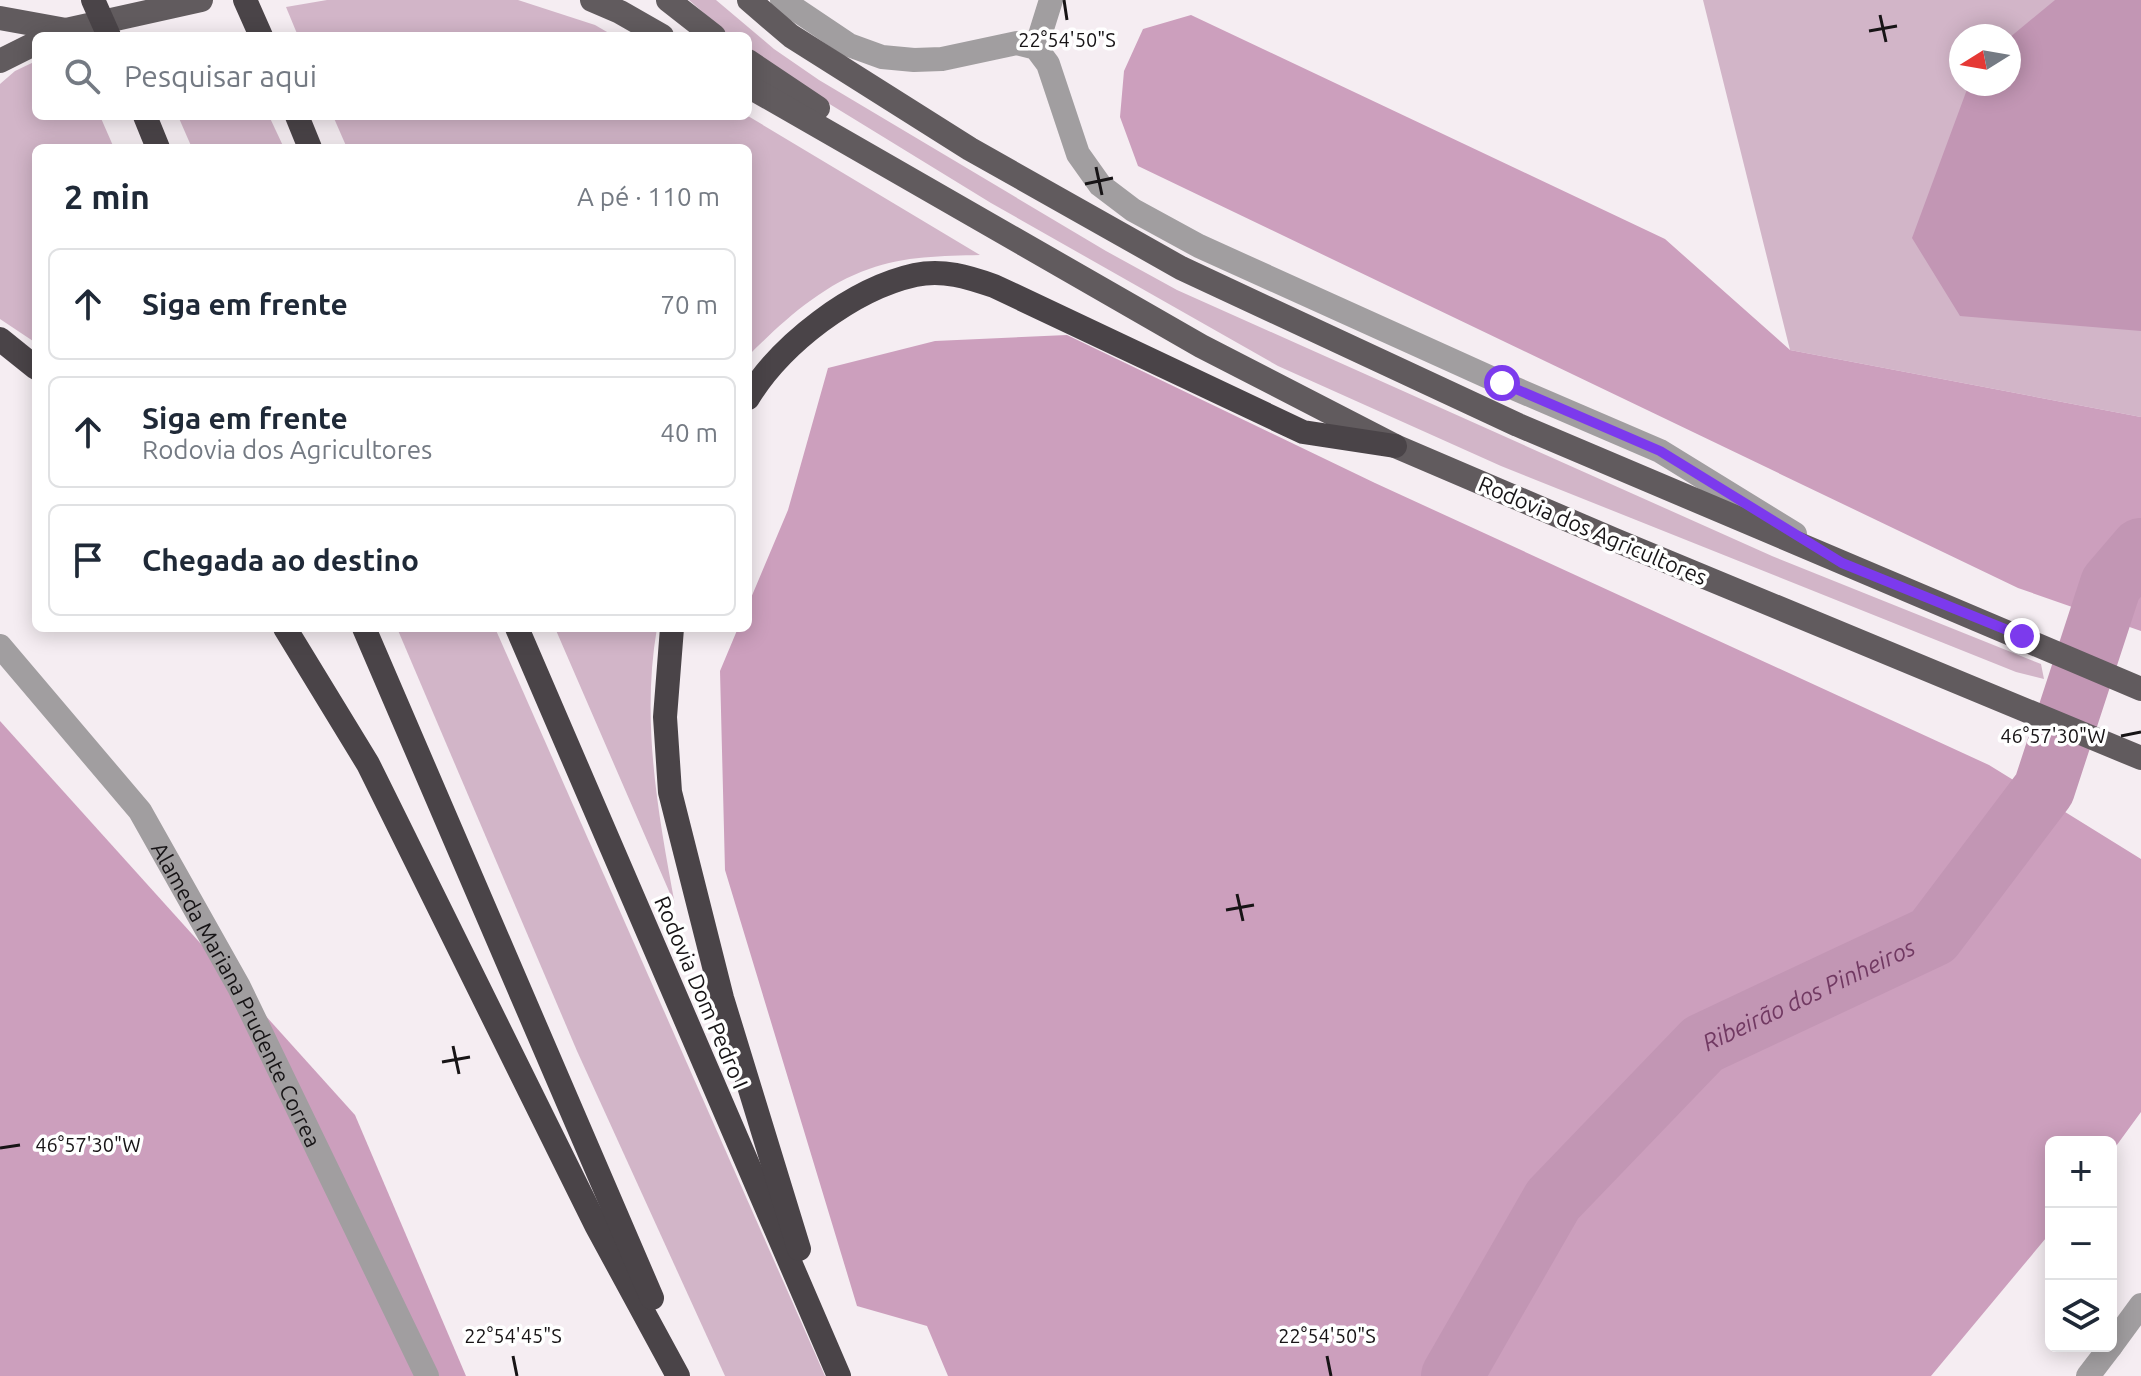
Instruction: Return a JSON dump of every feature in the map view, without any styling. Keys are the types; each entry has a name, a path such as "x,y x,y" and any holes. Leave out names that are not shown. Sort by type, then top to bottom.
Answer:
{"highway":[{"path":"93,0 107,32"},
{"path":"245,0 259,32"},
{"path":"147,120 156,144"},
{"path":"299,120 308,144"},
{"path":"752,391 763,373 801,337 878,287 917,275 956,274 994,286 1303,432 1395,446"},
{"path":"0,339 32,365"},
{"path":"287,632 368,764 589,1211 678,1376"},
{"path":"366,632 685,1376"},
{"name":"Rodovia Dom Pedro I","path":"519,632 838,1373"},
{"path":"672,632 665,717 670,792 722,998 838,1373"}],"main road":[{"path":"63,32 201,0"},
{"path":"592,0 655,32"},
{"path":"668,0 709,32"},
{"path":"749,0 791,36 970,149 1181,268 1518,425 2141,689"},
{"path":"0,18 55,32"},
{"path":"0,61 32,45"},
{"path":"752,64 1061,267"},
{"path":"752,88 1061,267"},
{"name":"Rodovia dos Agricultores","path":"1061,267 1201,346 1395,446 2141,758"}],"street":[{"path":"782,0 849,45 882,57 942,59 1017,43 1036,48 1048,64 1078,154 1100,185 1133,210 1199,246 1660,451 1842,563"},
{"path":"1036,48 1051,0"},
{"name":"Alameda Mariana Prudente Correa","path":"0,646 140,811 239,987 427,1376"},
{"path":"2117,1338 2141,1305"},
{"path":"2088,1376 2106,1352"}],"shaded area":[{"path":"327,0 518,0 595,25 607,32 296,32 286,7"},
{"path":"689,0 716,0 774,49 819,80 1177,290 1772,556 2041,664 2044,679 2016,672 1501,466 1278,366 991,203 810,92 752,53 752,32 725,32"},
{"path":"1703,0 2141,0 2141,417 1790,350"},
{"path":"2055,0 2141,0 2141,331 1960,316 1912,238 1965,96 2021,96 2021,28"},
{"path":"1191,15 1665,239 1790,350 2141,417 2141,631 2018,588 1138,166 1120,117 1124,71 1143,29"},
{"path":"32,63 32,120 102,120 112,144 32,144 32,340 0,319 0,84 15,71"},
{"path":"752,118 980,255 910,259 852,276 804,306 752,352 752,144 345,144 335,120"},
{"path":"180,120 271,120 282,144 190,144"},
{"path":"1067,335 1375,483 1989,765 2141,859 2141,1112 2117,1145 2117,1136 2045,1136 2045,1239 1931,1376 948,1376 927,1326 857,1306 725,870 720,671 736,632 752,632 752,596 788,510 828,368 935,341"},
{"path":"399,632 497,632 825,1376 725,1376 577,1051"},
{"path":"557,632 656,632 652,663 651,732 658,801 675,905"},
{"path":"0,721 355,1115 466,1376 0,1376"}],"waterway":[{"name":"Ribeirão dos Pinheiros","path":"1452,1376 1553,1200 1703,1044 1933,936 2044,789 2111,584 2141,549"}],"route":[{"path":"1502,383 1660,451 1842,563 2022,636"}]}
